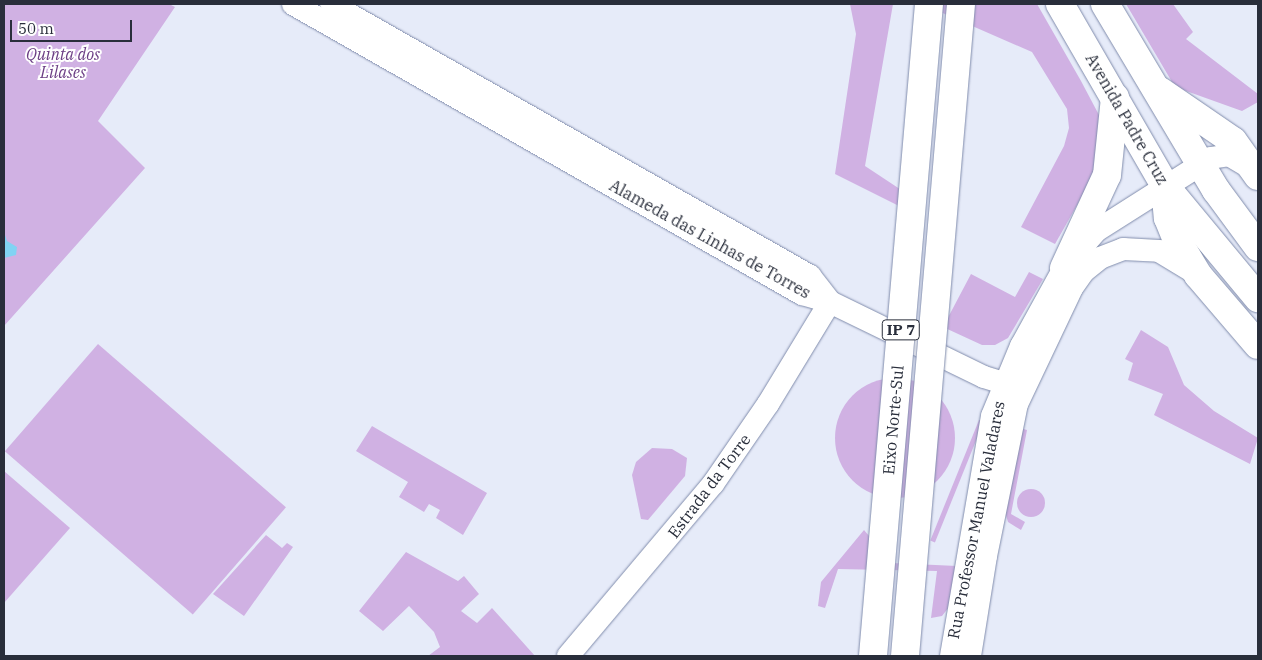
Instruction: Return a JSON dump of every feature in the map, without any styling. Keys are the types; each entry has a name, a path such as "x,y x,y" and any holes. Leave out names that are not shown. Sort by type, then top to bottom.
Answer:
{"highway":[{"name":"Eixo Norte-Sul","path":"873,656 929,4"},
{"name":"Eixo Norte-Sul","path":"905,656 961,4"},
{"name":"Avenida Padre Cruz","path":"1060,4 1165,186 1258,298"},
{"path":"1105,4 1200,164 1258,247"},
{"path":"1155,88 1226,135 1257,175"},
{"path":"1064,268 1107,175 1115,97"},
{"path":"1165,186 1171,230 1198,275 1258,345"}],"main road":[{"name":"Alameda das Linhas de Torres","path":"292,4 434,72 810,276 830,302"},
{"name":"Alameda das Linhas de Torres","path":"332,4 434,72"},
{"path":"1013,386 1064,268 1096,231 1200,164 1218,155 1229,155 1257,175"},
{"path":"1013,386 1072,288 1083,272 1100,258 1123,249 1147,248 1173,258 1198,275"},
{"path":"830,302 984,377 1013,386"},
{"name":"Estrada da Torre","path":"568,656 713,484 768,404 830,302"},
{"name":"Rua Professor Manuel Valadares","path":"970,656 963,632 992,416 1013,386"},
{"name":"Rua Professor Manuel Valadares","path":"951,656 963,632 992,531 1013,420 1013,386"},
{"path":"986,459 980,517 992,531"}],"green space":[{"name":"Quinta dos Lilases","path":"4,4 169,4 175,7 98,121 145,168 4,326"},
{"path":"850,4 893,4 865,166 924,205 919,216 835,174 856,34"},
{"path":"922,4 1037,4 1081,81 1099,115 1097,170 1055,244 1021,227 1064,146 1069,128 1067,109 1032,52"},
{"path":"1126,4 1173,4 1193,32 1186,39 1258,94 1258,102 1242,111 1175,87"},
{"path":"1029,272 1043,279 1008,338 995,345 982,345 943,327 971,274 1015,297"},
{"path":"1141,330 1168,347 1184,385 1214,411 1258,438 1250,464 1154,415 1163,394 1128,380 1133,363 1125,359"},
{"path":"98,344 286,507 193,615 5,451"},
{"path":"895,378 907,379 918,383 928,388 937,396 945,405 950,415 954,426 954,450 950,461 945,471 937,480 928,488 918,493 907,497 895,498 883,497 872,493 862,488 853,480 845,471 840,461 836,450 835,438 836,426 840,415 845,405 853,396 862,388 872,383 883,379"},
{"path":"979,420 984,422 935,542 930,541"},
{"path":"372,426 487,493 463,535 436,518 440,510 429,504 424,512 399,497 408,482 356,451"},
{"path":"1020,428 1027,430 1011,514 1025,522 1021,530 1008,522 1005,512"},
{"path":"652,448 672,449 687,458 685,476 648,520 641,519 632,475 636,462"},
{"path":"4,471 70,528 4,603"},
{"path":"1031,489 1041,493 1045,503 1041,513 1031,517 1021,513 1017,503 1021,493"},
{"path":"864,530 892,563 957,566 949,607 942,616 931,618 937,571 838,569 825,608 818,606 821,582"},
{"path":"266,535 282,548 287,543 293,547 244,616 213,594"},
{"path":"406,552 458,581 464,576 479,594 461,611 477,623 492,608 535,656 428,656 440,647 434,632 409,606 383,631 359,611"}],"water":[{"path":"5,235 7,241 17,247 16,255 4,258"}]}
